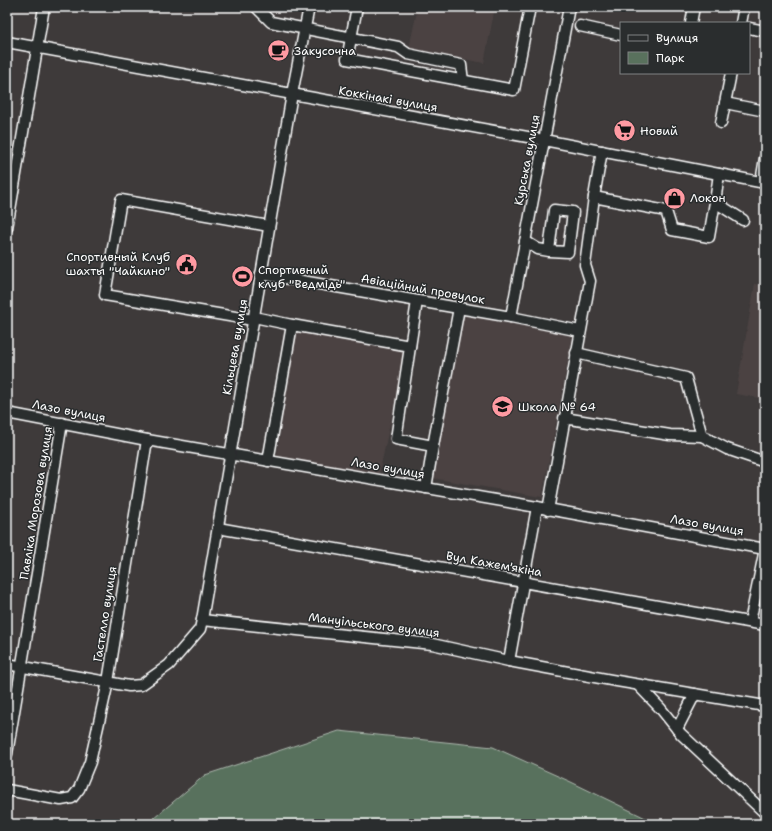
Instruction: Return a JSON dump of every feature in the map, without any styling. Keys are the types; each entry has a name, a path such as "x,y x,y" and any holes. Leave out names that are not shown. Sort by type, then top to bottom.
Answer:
{"street":[{"path":"7,228 44,7"},
{"path":"256,7 271,22 398,47 408,54 461,65 463,80"},
{"name":"Кільцева вулиця","path":"202,620 292,94 309,7"},
{"path":"357,7 347,59 514,90 530,7"},
{"name":"Курська вулиця","path":"511,317 569,7"},
{"path":"691,22 694,7"},
{"path":"741,22 744,7"},
{"path":"580,26 620,35"},
{"path":"750,28 765,31"},
{"name":"Коккінакі вулиця","path":"7,42 544,140 763,182"},
{"path":"721,123 731,74"},
{"path":"725,103 765,111"},
{"path":"548,510 590,281 585,266 602,151"},
{"path":"763,182 765,158"},
{"path":"594,197 666,211 672,230 709,237 719,174"},
{"path":"269,226 121,200 104,294 410,346"},
{"path":"715,202 743,220"},
{"path":"525,241 538,249 549,251"},
{"name":"Авіаційний провулок","path":"261,274 511,317 580,331"},
{"path":"417,301 396,439 433,446"},
{"path":"426,488 459,308"},
{"path":"268,461 292,325"},
{"path":"576,353 686,378 702,436"},
{"name":"Лазо вулиця","path":"7,413 147,440 537,507 765,549"},
{"path":"564,418 670,435 702,436 727,449 765,462"},
{"name":"Павліка Морозова вулиця","path":"7,754 62,423"},
{"name":"Гастелло вулиця","path":"7,790 61,800 72,798 79,788 90,762 108,682 147,440"},
{"path":"509,661 522,582 537,507"},
{"name":"Вул Кажем'якіна","path":"218,528 765,625"},
{"path":"750,622 765,549"},
{"path":"7,664 129,686 141,685 169,665 200,629 202,620"},
{"name":"Мануільського вулиця","path":"202,620 432,644 509,661 638,685 765,706"},
{"path":"638,685 677,729 765,813"},
{"path":"677,729 695,694"}],"shaded area":[{"path":"418,7 495,7 484,63 409,48"},
{"path":"755,284 765,286 765,399 736,394"},
{"name":"Школа № 64","path":"461,315 573,335 542,497 432,478"},
{"path":"294,330 406,351 379,474 277,456"}],"green space":[{"path":"339,731 493,747 571,782 658,824 147,824 205,775"}],"place":[{"name":"Закусочна","path":"278,51"},
{"name":"Новий","path":"624,131"},
{"name":"Локон","path":"675,198"},
{"name":"Спортивный Клуб шахты \"Чайкино\"","path":"186,264"},
{"name":"Спортивний клуб \"Ведмідь\"","path":"242,277"},
{"name":"Школа № 64","path":"502,407"}]}
